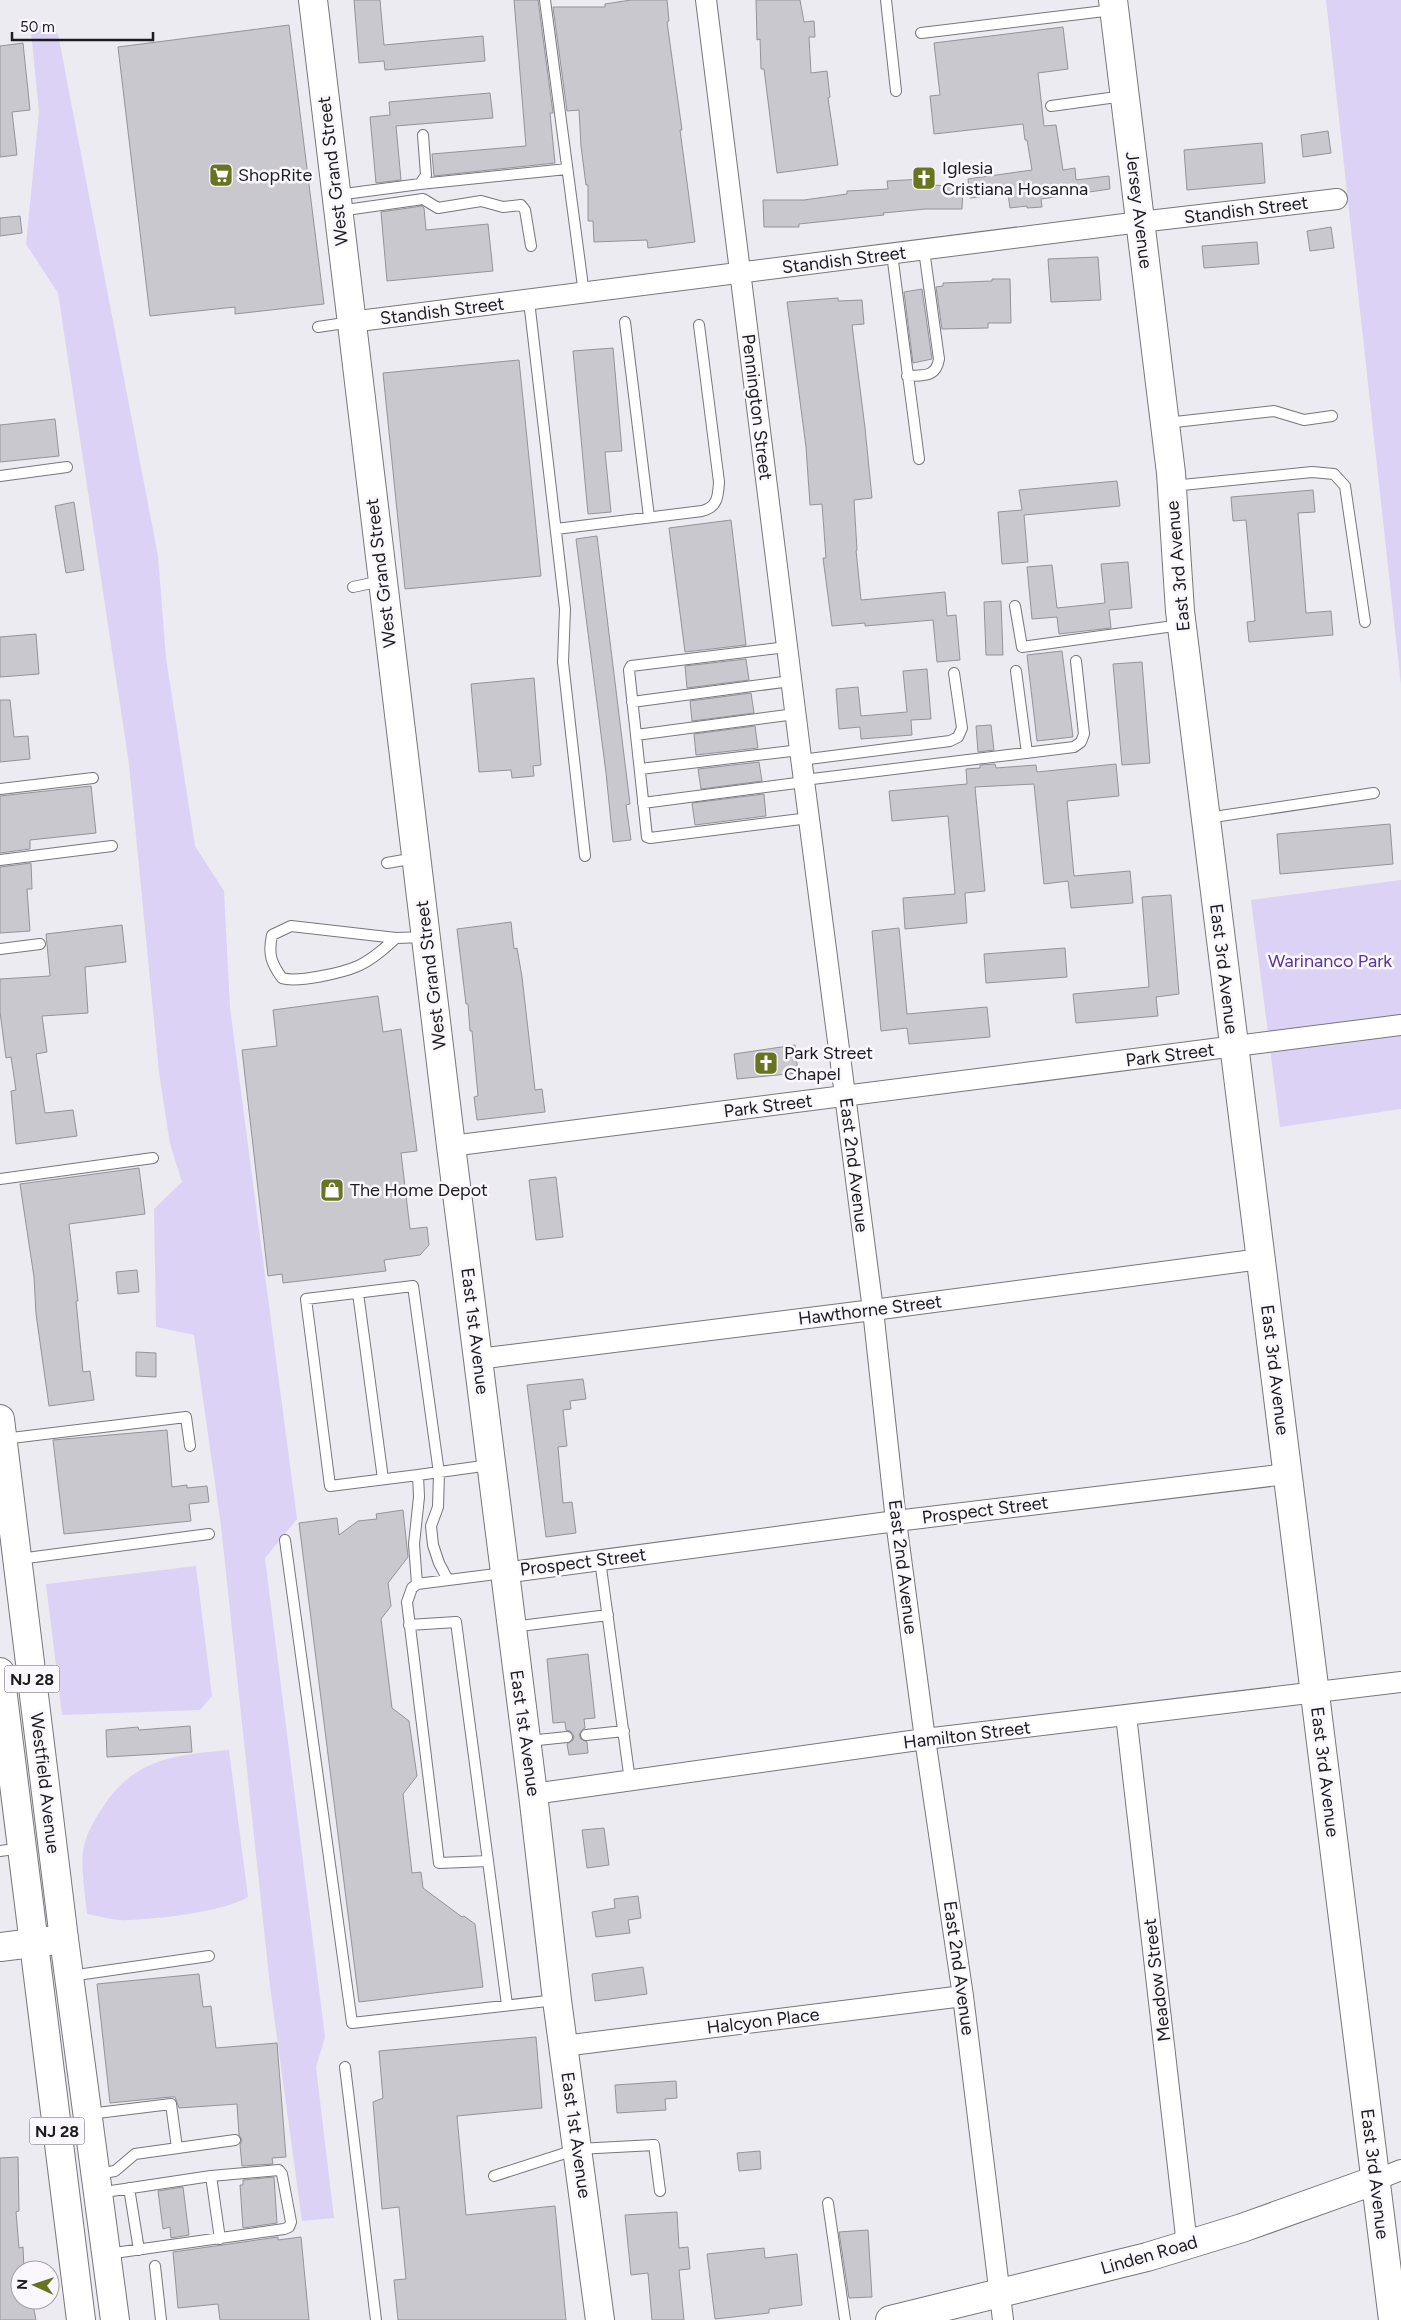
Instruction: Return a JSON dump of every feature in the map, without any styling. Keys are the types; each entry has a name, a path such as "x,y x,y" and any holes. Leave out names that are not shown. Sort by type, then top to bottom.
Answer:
{"street":[{"name":"West Grand Street","path":"313,0 451,1146"},
{"name":"Pennington Street","path":"706,0 808,816"},
{"name":"Jersey Avenue","path":"1113,5 1165,422"},
{"name":"Standish Street","path":"351,322 529,301 1140,222 1337,199"},
{"name":"East 3rd Avenue","path":"1165,422 1182,625 1393,2320"},
{"name":"East 2nd Avenue","path":"808,816 873,1310 896,1521 925,1739 963,1996 1001,2307"},
{"name":"Park Street","path":"451,1146 1401,1025"},
{"name":"East 1st Avenue","path":"451,1146 533,1794 557,2000 600,2320"},
{"name":"Hawthorne Street","path":"478,1359 1261,1259"},
{"name":"Westfield Avenue","path":"1,1429 64,1938"},
{"name":"Prospect Street","path":"504,1572 896,1521 1287,1474"},
{"name":"Westfield Avenue","path":"0,1672 11,1849 34,1943"},
{"name":"Hamilton Street","path":"533,1794 630,1782 925,1739 1401,1682"},
{"name":"Meadow Street","path":"1126,1715 1187,2245"},
{"path":"3,1726 37,1721"},
{"path":"0,1947 64,1938"},
{"name":"NJ 28","path":"64,1938 115,2320"},
{"name":"NJ 28","path":"34,1943 80,2320"},
{"name":"Halcyon Place","path":"563,2046 963,1996"},
{"name":"Linden Road","path":"890,2320 1001,2307 1187,2245 1401,2170"}],"lane":[{"path":"545,0 584,294"},
{"path":"886,0 896,91"},
{"path":"921,33 1113,5"},
{"path":"1051,106 1125,96"},
{"path":"420,184 426,174 423,135"},
{"path":"337,203 420,184 567,169"},
{"path":"337,203 423,199 438,208 481,201 503,206 521,205 525,210 531,246"},
{"path":"907,376 932,374 938,368 939,359 924,250"},
{"path":"892,254 919,459"},
{"path":"529,301 566,621 563,662 585,856"},
{"path":"318,327 351,322"},
{"path":"625,322 649,517"},
{"path":"556,529 707,510 716,503 719,482 699,325"},
{"path":"1165,422 1274,412 1304,420 1332,416"},
{"path":"0,476 67,468"},
{"path":"1171,486 1312,472 1334,474 1345,486 1365,622"},
{"path":"352,587 382,581"},
{"path":"1015,606 1022,647 1182,625"},
{"path":"787,647 631,666 628,670 647,837 808,816"},
{"path":"643,802 1074,747 1081,742 1084,734 1076,661"},
{"path":"1016,671 1027,753"},
{"path":"640,769 950,741 958,737 962,728 954,673"},
{"path":"632,702 791,682"},
{"path":"636,735 795,714"},
{"path":"0,789 93,778"},
{"path":"1206,818 1374,793"},
{"path":"0,860 112,846"},
{"path":"387,863 416,858"},
{"path":"396,938 383,950 358,966 298,981 282,978 272,964 270,945 272,935 291,926 396,938 426,937"},
{"path":"0,949 40,944"},
{"path":"0,1180 154,1158"},
{"path":"448,1580 438,1563 433,1546 431,1526 438,1507 439,1472 413,1286 306,1299 330,1486 418,1475 439,1472 491,1465"},
{"path":"358,1292 383,1479"},
{"path":"1,1429 186,1417 190,1446"},
{"path":"418,1475 419,1497 414,1544 418,1584"},
{"path":"18,1559 209,1534"},
{"path":"285,1540 352,2023 557,2000"},
{"path":"600,1560 630,1782"},
{"path":"488,1861 439,1863 407,1602 412,1588 418,1584 504,1572"},
{"path":"511,1627 608,1615"},
{"path":"409,1625 456,1622 507,2005"},
{"path":"586,1734 624,1730"},
{"path":"526,1741 567,1737"},
{"path":"70,1976 209,1956"},
{"path":"346,2067 376,2320"},
{"path":"88,2114 171,2104 177,2148"},
{"path":"97,2184 135,2154 234,2140"},
{"path":"494,2176 578,2149 654,2144 660,2191"},
{"path":"97,2184 129,2188 211,2176 279,2170 282,2174 291,2222 289,2227 284,2229 107,2254"},
{"path":"211,2176 220,2239"},
{"path":"129,2188 139,2250"},
{"path":"828,2203 845,2320"},
{"path":"155,2266 161,2320"}],"green space":[{"path":"1326,0 1401,0 1401,685"},
{"path":"30,21 58,34 158,556 166,658 195,846 224,891 230,1008 297,1519 265,1558 325,2037 316,2067 334,2218 302,2221 270,1986 221,1526 194,1335 156,1327 154,1209 182,1182 170,1144 159,1072 129,764 58,293 26,244 39,112"},
{"name":"Warinanco Park","path":"1401,880 1401,1109 1280,1127 1251,900"},
{"path":"196,1566 212,1696 200,1710 62,1715 46,1584"},
{"path":"229,1750 248,1897 207,1911 156,1918 123,1920 87,1914 83,1870 84,1845 103,1807 115,1791 129,1778 158,1762 191,1754"}],"building":[{"path":"354,0 380,0 384,45 483,36 485,61 385,70 384,61 359,63"},
{"path":"514,0 538,0 553,113 550,113 555,163 434,176 432,154 526,146"},
{"path":"631,0 667,0 669,21 667,22 695,242 648,248 647,240 594,242 593,221 588,221 588,185 586,185 581,146 579,110 567,111 553,7 605,7 605,4"},
{"path":"756,0 800,0 804,22 814,21 815,37 809,37 811,73 827,71 830,97 828,98 838,165 777,173 764,69 761,69 760,39 757,40"},
{"name":"ShopRite","path":"289,25 324,304 235,314 235,307 150,316 118,47"},
{"path":"1063,27 1068,69 1038,73 1044,126 1056,125 1063,170 1075,168 1076,180 1109,176 1110,189 1041,199 1042,207 1027,208 1027,206 1010,208 1008,194 970,198 968,179 1032,170 1027,140 1025,140 1023,124 934,134 930,96 940,95 934,43"},
{"path":"23,43 30,110 12,112 17,155 0,157 0,46"},
{"path":"490,93 493,118 396,126 401,180 376,183 370,117 390,115 389,102"},
{"path":"1328,131 1331,153 1303,157 1301,135"},
{"path":"1262,143 1265,183 1187,190 1184,150"},
{"path":"924,179 924,185 963,186 962,209 925,209 799,224 799,227 764,227 763,200 804,200 847,194 847,191 888,189 887,181"},
{"path":"422,206 424,208 426,230 488,224 493,271 387,281 381,212"},
{"path":"20,216 22,233 0,236 0,218"},
{"path":"1331,227 1334,248 1310,251 1307,231"},
{"path":"1257,242 1259,264 1204,268 1202,246"},
{"path":"1098,257 1101,300 1051,302 1048,259"},
{"path":"992,279 1010,279 1011,323 988,323 988,328 942,329 936,287 943,286 943,283 992,281"},
{"path":"922,289 932,359 913,363 904,292"},
{"path":"838,298 838,301 862,300 864,324 852,325 872,498 854,500 861,600 945,592 947,616 956,615 960,660 937,662 933,620 865,626 865,623 832,626 823,558 826,558 822,504 810,505 806,447 787,302"},
{"path":"613,348 622,451 605,452 611,512 588,514 573,351"},
{"path":"519,360 541,576 405,589 383,373"},
{"path":"55,419 59,456 0,462 0,425"},
{"path":"1117,481 1120,506 1024,515 1028,562 1002,564 998,512 1022,510 1019,490"},
{"path":"1313,490 1315,512 1298,513 1306,613 1331,611 1333,635 1249,642 1247,622 1255,621 1246,520 1233,521 1231,497"},
{"path":"74,502 84,570 66,573 55,506"},
{"path":"731,520 746,645 685,652 669,528"},
{"path":"597,536 630,804 626,805 631,840 613,842 576,539"},
{"path":"1128,562 1132,608 1109,610 1111,628 1059,634 1057,617 1032,619 1027,567 1052,565 1057,608 1105,603 1101,564"},
{"path":"1001,601 1003,655 986,655 984,602"},
{"path":"36,634 39,674 0,677 0,637"},
{"path":"1062,651 1073,737 1037,741 1027,655"},
{"path":"746,659 749,680 687,688 685,666"},
{"path":"1142,662 1150,763 1122,765 1113,664"},
{"path":"927,669 931,719 911,720 912,735 861,739 860,727 839,729 836,689 858,687 861,716 907,712 903,671"},
{"path":"534,678 541,765 533,766 534,776 512,778 511,770 479,772 471,684"},
{"path":"751,693 754,713 692,721 690,701"},
{"path":"0,700 10,700 14,737 28,736 30,759 0,762"},
{"path":"991,725 994,750 978,752 976,726"},
{"path":"755,726 758,748 696,755 694,734"},
{"path":"759,762 762,781 701,789 698,769"},
{"path":"995,764 996,768 1036,765 1037,772 1116,764 1119,796 1067,801 1074,876 1130,871 1133,903 1071,908 1068,881 1044,884 1034,784 975,787 985,891 965,893 967,923 905,929 903,898 955,894 948,816 892,821 889,791 967,784 966,769 980,768 980,765"},
{"path":"91,786 96,833 30,840 30,849 0,853 0,796"},
{"path":"764,794 766,816 695,825 692,803"},
{"path":"1390,824 1393,864 1280,874 1277,834"},
{"path":"31,863 32,889 27,889 30,931 0,933 0,867"},
{"path":"1171,895 1179,994 1156,997 1158,1016 1076,1023 1073,994 1149,987 1142,897"},
{"path":"511,922 514,949 517,948 522,977 535,1090 542,1089 545,1112 477,1120 474,1097 478,1096 472,1031 470,1031 468,1004 466,1004 457,929"},
{"path":"122,925 126,962 85,967 88,1013 42,1016 47,1052 36,1054 45,1113 73,1110 77,1136 16,1144 11,1091 16,1090 11,1057 6,1058 0,1012 0,979 50,976 46,934"},
{"path":"899,928 907,1014 987,1007 990,1037 909,1044 907,1028 881,1031 872,931"},
{"path":"1065,948 1067,977 986,983 984,954"},
{"name":"The Home Depot","path":"378,996 383,1032 401,1029 417,1151 401,1153 410,1229 427,1227 429,1245 420,1255 384,1260 386,1271 283,1283 282,1274 268,1276 242,1050 277,1046 273,1010"},
{"name":"Park Street Chapel","path":"795,1045 798,1073 737,1079 734,1054"},
{"path":"139,1168 145,1214 69,1224 78,1301 76,1301 83,1372 90,1371 94,1400 49,1406 36,1314 34,1277 20,1184"},
{"path":"556,1177 563,1237 536,1240 529,1180"},
{"path":"137,1270 139,1292 118,1294 116,1272"},
{"path":"136,1352 156,1353 156,1377 136,1376"},
{"path":"583,1379 586,1399 570,1401 571,1409 563,1410 567,1446 558,1447 563,1503 572,1502 576,1533 546,1537 527,1385"},
{"path":"167,1430 172,1487 187,1485 187,1488 207,1486 209,1502 189,1504 191,1521 64,1534 53,1440"},
{"path":"403,1510 408,1557 388,1583 391,1606 381,1619 392,1708 409,1721 417,1776 403,1794 412,1873 421,1872 423,1888 462,1917 464,1916 475,1924 483,1987 359,2002 299,1523 337,1518 339,1535 358,1521 377,1519 376,1514"},
{"path":"588,1654 595,1718 584,1719 585,1728 579,1735 581,1739 587,1742 588,1753 569,1755 567,1744 573,1740 574,1736 570,1731 566,1730 565,1722 553,1723 547,1659"},
{"path":"190,1726 192,1752 107,1757 106,1730 138,1727 139,1730"},
{"path":"604,1828 609,1865 587,1868 582,1830"},
{"path":"638,1896 641,1918 628,1920 630,1933 596,1937 592,1912 615,1908 614,1899"},
{"path":"643,1967 647,1994 595,2001 592,1974"},
{"path":"199,1974 203,2007 211,2006 216,2048 277,2043 286,2157 272,2158 273,2164 242,2166 240,2145 242,2140 239,2135 237,2104 179,2108 175,2097 110,2103 97,1984"},
{"path":"536,2037 542,2108 457,2116 466,2215 555,2206 566,2320 398,2320 394,2280 406,2279 399,2207 382,2209 373,2102 383,2098 379,2051"},
{"path":"676,2081 677,2098 665,2099 666,2110 617,2113 615,2085"},
{"path":"760,2151 761,2169 739,2171 737,2153"},
{"path":"18,2157 19,2211 16,2212 19,2248 23,2247 24,2260 10,2260 10,2310 34,2310 36,2320 0,2320 0,2158"},
{"path":"274,2177 277,2223 243,2228 240,2185 243,2185 243,2180"},
{"path":"183,2187 189,2235 171,2238 170,2227 163,2229 158,2191"},
{"path":"677,2212 679,2248 688,2247 690,2269 679,2270 684,2320 652,2320 648,2273 631,2275 625,2215"},
{"path":"868,2230 872,2297 849,2298 839,2232"},
{"path":"278,2237 278,2240 301,2237 309,2320 220,2320 218,2304 178,2308 173,2252"},
{"path":"764,2248 765,2258 797,2254 802,2305 769,2309 769,2313 715,2319 707,2254"}],"place":[{"name":"ShopRite","path":"221,175"},
{"name":"Iglesia Cristiana Hosanna","path":"924,178"},
{"name":"Park Street Chapel","path":"766,1063"},
{"name":"The Home Depot","path":"332,1190"}]}
